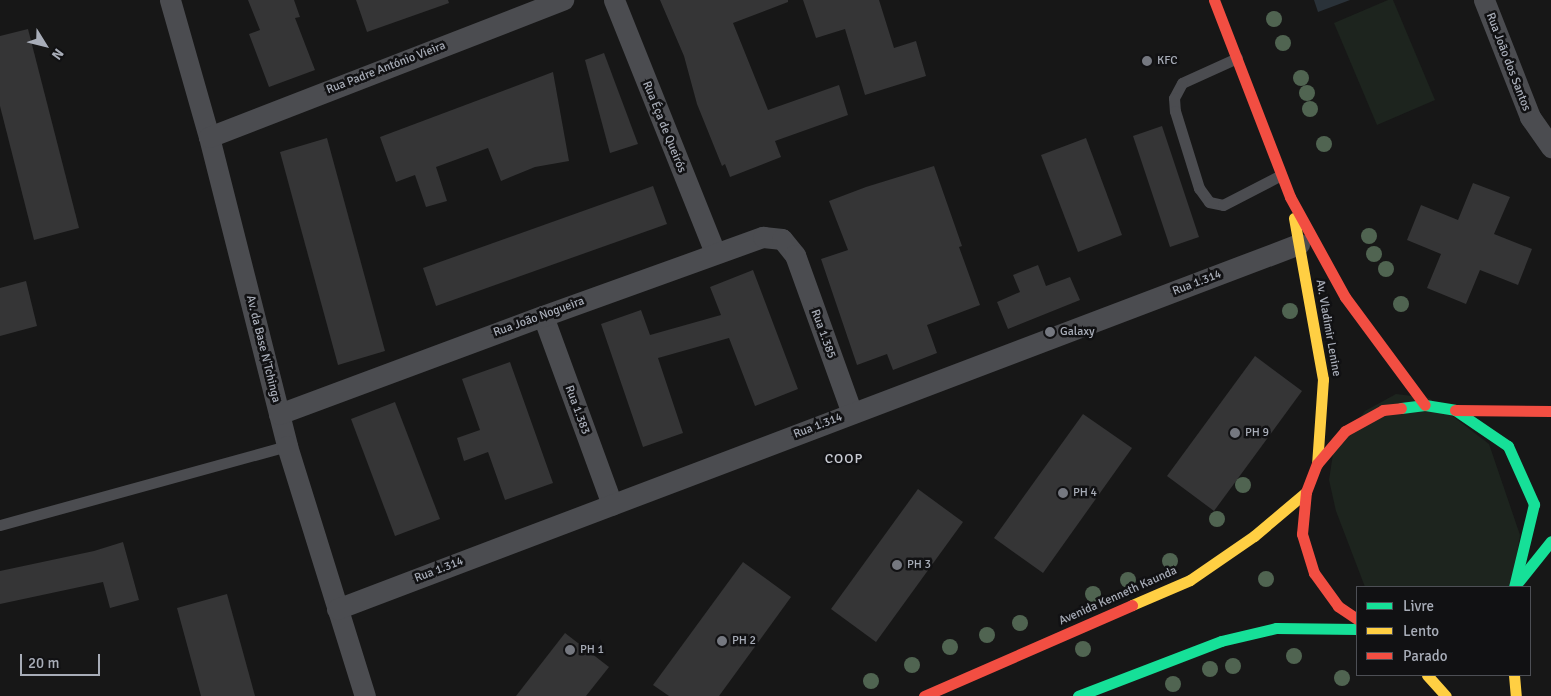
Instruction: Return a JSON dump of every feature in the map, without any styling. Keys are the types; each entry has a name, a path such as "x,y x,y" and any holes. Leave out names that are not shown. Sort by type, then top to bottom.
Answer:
{"main road":[{"name":"Av. Vladimir Lenine","path":"1214,0 1306,238 1345,297 1425,405"},
{"name":"Av. Vladimir Lenine","path":"1290,197 1306,238 1324,380 1317,464"},
{"path":"1356,618 1338,606 1314,573 1302,534 1306,492 1317,464 1345,431 1382,410 1425,405 1456,410 1551,411"},
{"path":"1456,410 1508,446 1534,504 1514,586"},
{"name":"Avenida Kenneth Kaunda","path":"924,696 1190,580 1254,536 1306,492"},
{"path":"1515,586 1551,541"},
{"path":"1078,696 1221,640 1276,628 1356,629"},
{"path":"1428,676 1446,696"},
{"path":"1514,676 1516,696"}],"street":[{"name":"Av. da Base N'Tchinga","path":"170,0 209,137 287,446 336,609 365,696"},
{"name":"Rua Padre António Vieira","path":"209,137 563,0"},
{"name":"Rua Éça de Queirós","path":"614,0 714,253"},
{"name":"Rua João dos Santos","path":"1484,0 1530,117 1551,147"},
{"name":"Rua João Nogueira","path":"279,414 714,253 763,237 782,240 795,255"},
{"name":"Rua 1.314","path":"336,609 852,414 1306,238"},
{"name":"Rua 1.385","path":"795,255 852,414"},
{"name":"Rua 1.383","path":"543,316 612,505"}],"lane":[{"path":"1237,58 1182,83 1174,98 1175,111 1199,188 1209,202 1222,204 1282,175"},
{"path":"0,526 287,446"}],"shaded area":[{"path":"1314,0 1350,0 1318,12"},
{"path":"1388,0 1393,0 1435,100 1377,125 1334,23"},
{"path":"1396,394 1429,398 1489,444 1520,535 1512,586 1365,586 1336,511 1329,480 1333,454 1365,411"}],"building":[{"path":"248,0 294,0 300,17 295,18 315,70 269,87 249,34 260,30"},
{"path":"356,0 448,0 449,3 367,32"},
{"path":"660,0 788,0 788,2 733,23 768,110 839,85 848,115 775,141 781,157 730,177 725,164 722,166 697,104 684,56"},
{"path":"803,0 879,0 894,48 916,41 926,76 865,95 845,29 816,38"},
{"path":"28,29 79,228 34,240 0,106 0,36"},
{"path":"604,53 638,144 610,153 585,60"},
{"path":"553,72 569,161 535,167 501,181 488,148 436,167 447,201 426,207 415,175 396,182 380,137"},
{"path":"1162,126 1199,237 1170,247 1133,136"},
{"path":"327,138 385,351 338,365 280,152"},
{"path":"1086,138 1122,235 1078,252 1041,155"},
{"path":"934,166 962,246 959,247 980,305 927,325 937,353 893,370 887,354 857,365 821,259 848,250 829,201 866,187"},
{"path":"1473,183 1510,197 1494,234 1532,249 1518,285 1480,270 1466,304 1427,288 1441,254 1407,240 1421,205 1458,220"},
{"path":"653,186 667,224 436,306 423,268"},
{"path":"1038,265 1046,286 1070,277 1080,300 1008,329 997,302 1020,292 1013,275"},
{"path":"753,270 798,389 755,406 729,338 658,358 683,433 643,447 601,324 641,310 650,335 721,315 710,287"},
{"path":"26,281 37,326 0,336 0,288"},
{"name":"PH 9","path":"1255,356 1302,391 1214,511 1167,476"},
{"path":"510,362 553,483 505,500 488,452 464,461 457,438 480,430 462,379"},
{"path":"395,402 440,519 395,536 351,419"},
{"name":"PH 4","path":"1083,414 1132,448 1043,573 994,538"},
{"name":"PH 3","path":"918,489 963,522 876,642 831,609"},
{"path":"123,542 139,600 110,608 103,582 0,604 0,571 94,551"},
{"name":"PH 2","path":"743,562 791,597 719,696 669,696 653,685"},
{"path":"227,594 255,696 201,696 177,608"},
{"name":"PH 1","path":"565,633 609,667 586,696 516,696"}],"traffic: fast":[{"path":"1401,408 1425,405 1455,410 1508,446 1534,504 1514,586"},
{"path":"1519,581 1551,541"},
{"path":"1078,696 1221,641 1276,628 1356,629"}],"traffic: slow":[{"path":"1294,218 1323,379 1317,464"},
{"path":"1132,605 1190,580 1254,536 1306,492"},
{"path":"1428,676 1446,696"},
{"path":"1514,676 1516,696"}],"traffic: jam":[{"path":"1214,0 1290,197 1345,297 1425,405"},
{"path":"1356,618 1338,606 1314,573 1302,534 1306,492 1317,464 1345,431 1383,410 1401,408"},
{"path":"1455,410 1551,411"},
{"path":"924,696 1132,605"}],"place":[{"name":"KFC","path":"1147,61"},
{"name":"Galaxy","path":"1050,332"},
{"name":"PH 9","path":"1235,433"},
{"name":"PH 4","path":"1063,493"},
{"name":"PH 3","path":"897,565"},
{"name":"PH 2","path":"722,641"},
{"name":"PH 1","path":"570,650"}],"district":[{"name":"COOP","path":"844,459"}]}
